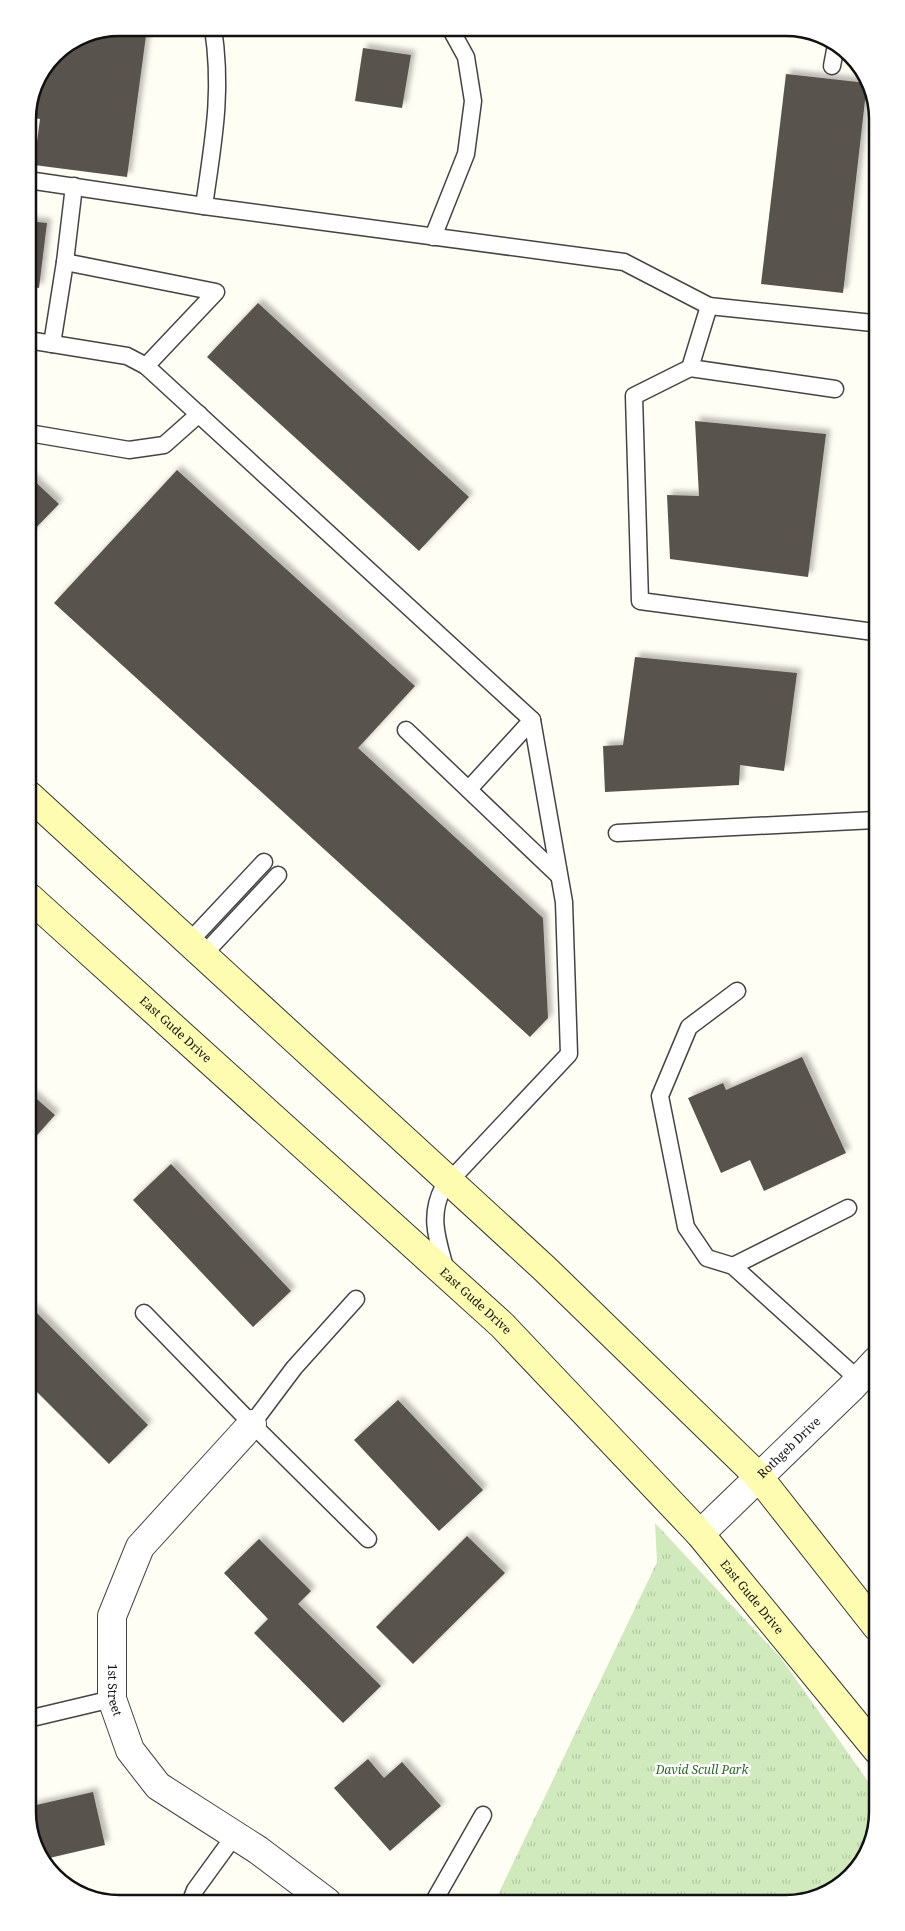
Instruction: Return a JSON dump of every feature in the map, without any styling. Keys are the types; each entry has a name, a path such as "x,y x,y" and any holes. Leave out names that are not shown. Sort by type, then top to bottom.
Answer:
{"main road":[{"path":"36,801 544,1268 758,1476 869,1616"},
{"name":"East Gude Drive","path":"36,903 502,1324 700,1534 869,1740"}],"street":[{"name":"Rothgeb Drive","path":"700,1534 867,1370"},
{"name":"1st Street","path":"252,1424 140,1548 112,1616 112,1699 130,1750 158,1786 235,1835 317,1895"}],"lane":[{"path":"204,206 219,105 219,62 214,36"},
{"path":"433,237 466,154 473,101 466,57 454,36"},
{"path":"832,66 835,52"},
{"path":"36,181 204,206 624,262 709,306 869,323"},
{"path":"52,344 65,262 74,186"},
{"path":"65,262 216,292 146,366"},
{"path":"690,368 709,306"},
{"path":"36,341 127,356 146,366 532,720 564,902 569,1054 449,1181 435,1204 435,1227 446,1274"},
{"path":"835,389 690,368 634,396 640,601 869,631"},
{"path":"36,434 129,450 164,445 199,414"},
{"path":"469,789 532,720"},
{"path":"406,730 558,875"},
{"path":"618,833 869,820"},
{"path":"196,948 264,862"},
{"path":"196,948 278,874"},
{"path":"737,991 689,1028 660,1096 686,1227 706,1258 733,1266 867,1370"},
{"path":"733,1266 848,1208"},
{"path":"252,1424 294,1368 356,1299"},
{"path":"144,1313 368,1539"},
{"path":"36,1717 112,1699"},
{"path":"437,1895 484,1815"},
{"path":"193,1895 235,1835"}],"green space":[{"name":"David Scull Park","path":"655,1523 781,1658 869,1783 868,1822 860,1848 855,1858 836,1878 812,1890 796,1894 498,1895 657,1562"}],"building":[{"path":"146,36 127,177 36,165 40,119 36,118 36,114 39,98 45,83 53,69 65,57 78,47 103,38"},
{"path":"363,48 411,55 402,108 355,101"},
{"path":"786,74 860,82 865,98 843,293 761,284"},
{"path":"36,222 47,223 39,288 36,287"},
{"path":"258,303 469,497 419,551 207,357"},
{"path":"695,421 826,434 808,577 670,559 667,495 699,496"},
{"path":"177,470 415,686 358,748 543,918 548,1018 530,1037 54,603"},
{"path":"36,483 59,504 36,528"},
{"path":"635,657 797,673 784,771 740,765 739,785 605,792 603,746 623,745"},
{"path":"802,1057 846,1153 764,1191 750,1160 721,1173 688,1098 723,1083 726,1090"},
{"path":"36,1098 55,1115 36,1136"},
{"path":"171,1164 291,1291 253,1327 133,1200"},
{"path":"36,1312 148,1425 109,1464 36,1391"},
{"path":"398,1400 483,1490 439,1531 354,1440"},
{"path":"467,1536 505,1573 413,1664 376,1627"},
{"path":"259,1539 311,1591 298,1604 381,1686 343,1723 254,1633 268,1619 224,1573"},
{"path":"368,1759 384,1778 402,1762 441,1806 390,1851 334,1788"},
{"path":"93,1792 105,1845 50,1858 38,1828 36,1805"}]}
